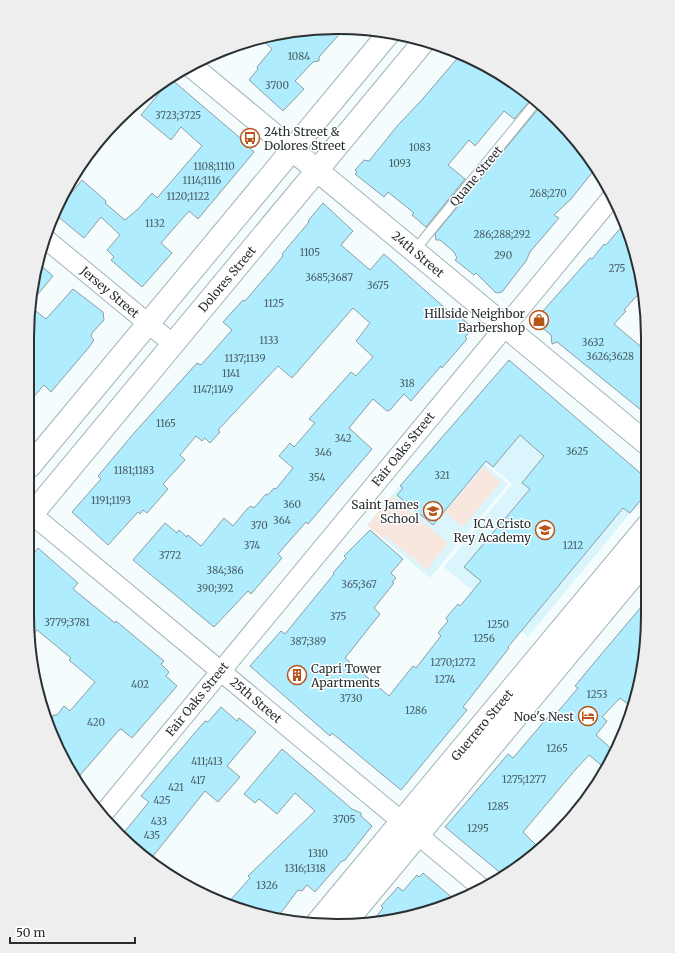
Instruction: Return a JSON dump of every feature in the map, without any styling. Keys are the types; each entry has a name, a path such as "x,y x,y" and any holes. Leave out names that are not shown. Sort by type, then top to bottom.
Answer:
{"main road":[{"path":"34,461 385,38"},
{"name":"Dolores Street","path":"34,510 420,45"},
{"name":"24th Street","path":"198,68 317,170 641,439"},
{"name":"Guerrero Street","path":"321,918 641,533"},
{"name":"Guerrero Street","path":"349,918 641,566"}],"street":[{"name":"Fair Oaks Street","path":"105,811 609,201"},
{"name":"Jersey Street","path":"49,242 173,344"},
{"name":"25th Street","path":"34,518 478,884"}],"lane":[{"name":"Quane Street","path":"414,250 533,105"}],"shaded area":[{"name":"ICA Cristo Rey Academy","path":"509,360 641,474 641,500 528,637 444,567 512,484 449,430"},
{"name":"Saint James School","path":"446,431 508,484 430,578 367,525"},
{"path":"484,467 501,482 463,527 445,512"},
{"path":"392,496 448,543 427,570 385,536 383,539 367,525"}],"building":[{"path":"340,34 319,57 319,61 313,62 295,81 304,89 283,111 249,80 258,69 257,67 272,49 265,43 298,37"},
{"path":"457,58 472,65 506,85 529,102 514,119 504,111 475,146 469,140 448,165 465,179 426,227 412,215 414,213 388,192 384,197 355,174 357,172 355,170 364,160 369,161 398,125"},
{"path":"174,82 239,137 254,152 198,219 189,211 161,243 172,253 142,287 111,260 114,257 107,250 120,235 101,217 84,238 59,217 70,195 82,180 125,220 138,209 152,193 157,198 202,146 181,127 171,140 141,115 161,91"},
{"path":"538,109 566,137 592,173 571,199 554,215 559,218 530,252 526,261 502,292 496,293 476,273 474,275 455,260 457,258 454,252 440,240 436,240 435,234"},
{"path":"323,203 353,231 341,245 370,270 384,254 454,316 456,314 471,326 470,328 472,330 465,337 467,339 411,401 404,394 390,410 387,411 373,399 349,428 372,449 308,524 306,522 278,554 282,558 251,594 248,591 214,627 133,560 165,523 177,533 179,530 187,537 188,535 201,546 224,518 233,526 247,509 251,506 254,508 266,494 268,495 274,488 276,489 293,468 279,456 290,443 294,447 315,423 309,419 351,372 356,376 373,357 356,341 370,323 353,308 292,378 278,366 218,430 220,432 210,443 205,438 202,441 196,436 180,455 185,460 163,484 168,489 147,513 143,510 140,514 138,512 108,545 72,512 101,479 98,476 135,432 197,363 201,365 232,330 223,322 243,300 245,301 269,273 283,256 282,254"},
{"path":"621,228 631,259 638,295 614,324 641,347 641,410 557,342 552,344 551,335 534,321 590,258 592,259 604,244 606,245"},
{"path":"42,267 53,276 38,295"},
{"path":"73,289 103,312 104,320 92,333 91,337 94,340 90,346 51,392 44,385 34,397 36,311 46,319"},
{"path":"509,360 641,474 641,500 630,513 623,508 508,647 509,648 463,707 467,710 401,790 332,733 330,736 250,666 281,631 285,634 334,574 333,573 346,558 344,556 370,530 403,559 391,573 396,578 392,582 394,583 374,608 380,614 345,658 389,696 413,666 416,668 441,636 438,633 448,621 446,618 458,604 460,606 481,581 464,567 530,489 522,483 544,456 520,435 493,467 486,461 433,525 397,495 403,488 400,486"},
{"path":"38,548 78,583 73,589 115,623 116,621 164,661 161,664 169,672 166,676 177,686 132,738 121,729 119,730 80,775 65,750 52,719 53,715 57,715 64,706 70,711 95,682 69,660 71,658 37,630 35,632 34,553"},
{"path":"641,607 638,655 628,704 620,698 602,717 607,721 596,735 611,748 610,750 601,765 589,755 576,769 523,832 536,845 499,872 445,827 508,754 513,758 553,711 556,713 561,708 578,688 575,686"},
{"path":"221,707 237,721 239,718 256,732 227,766 240,777 218,802 205,791 153,856 137,844 125,832 149,802 141,796 205,721 208,722"},
{"path":"282,749 352,809 361,813 361,816 372,826 345,860 342,861 315,892 307,885 302,891 298,890 280,913 259,909 231,900 250,878 248,876 315,811 295,793 277,814 259,799 255,803 244,794"},
{"path":"423,873 451,897 416,909 377,916 383,908 381,906 398,887 403,891 417,875 419,877"}],"place":[{"name":"24th Street & Dolores Street","path":"250,138"},
{"name":"Hillside Neighbor Barbershop","path":"539,320"},
{"name":"Saint James School","path":"433,511"},
{"name":"ICA Cristo Rey Academy","path":"545,530"},
{"name":"Capri Tower Apartments","path":"297,675"},
{"name":"Noe's Nest","path":"588,716"}]}
